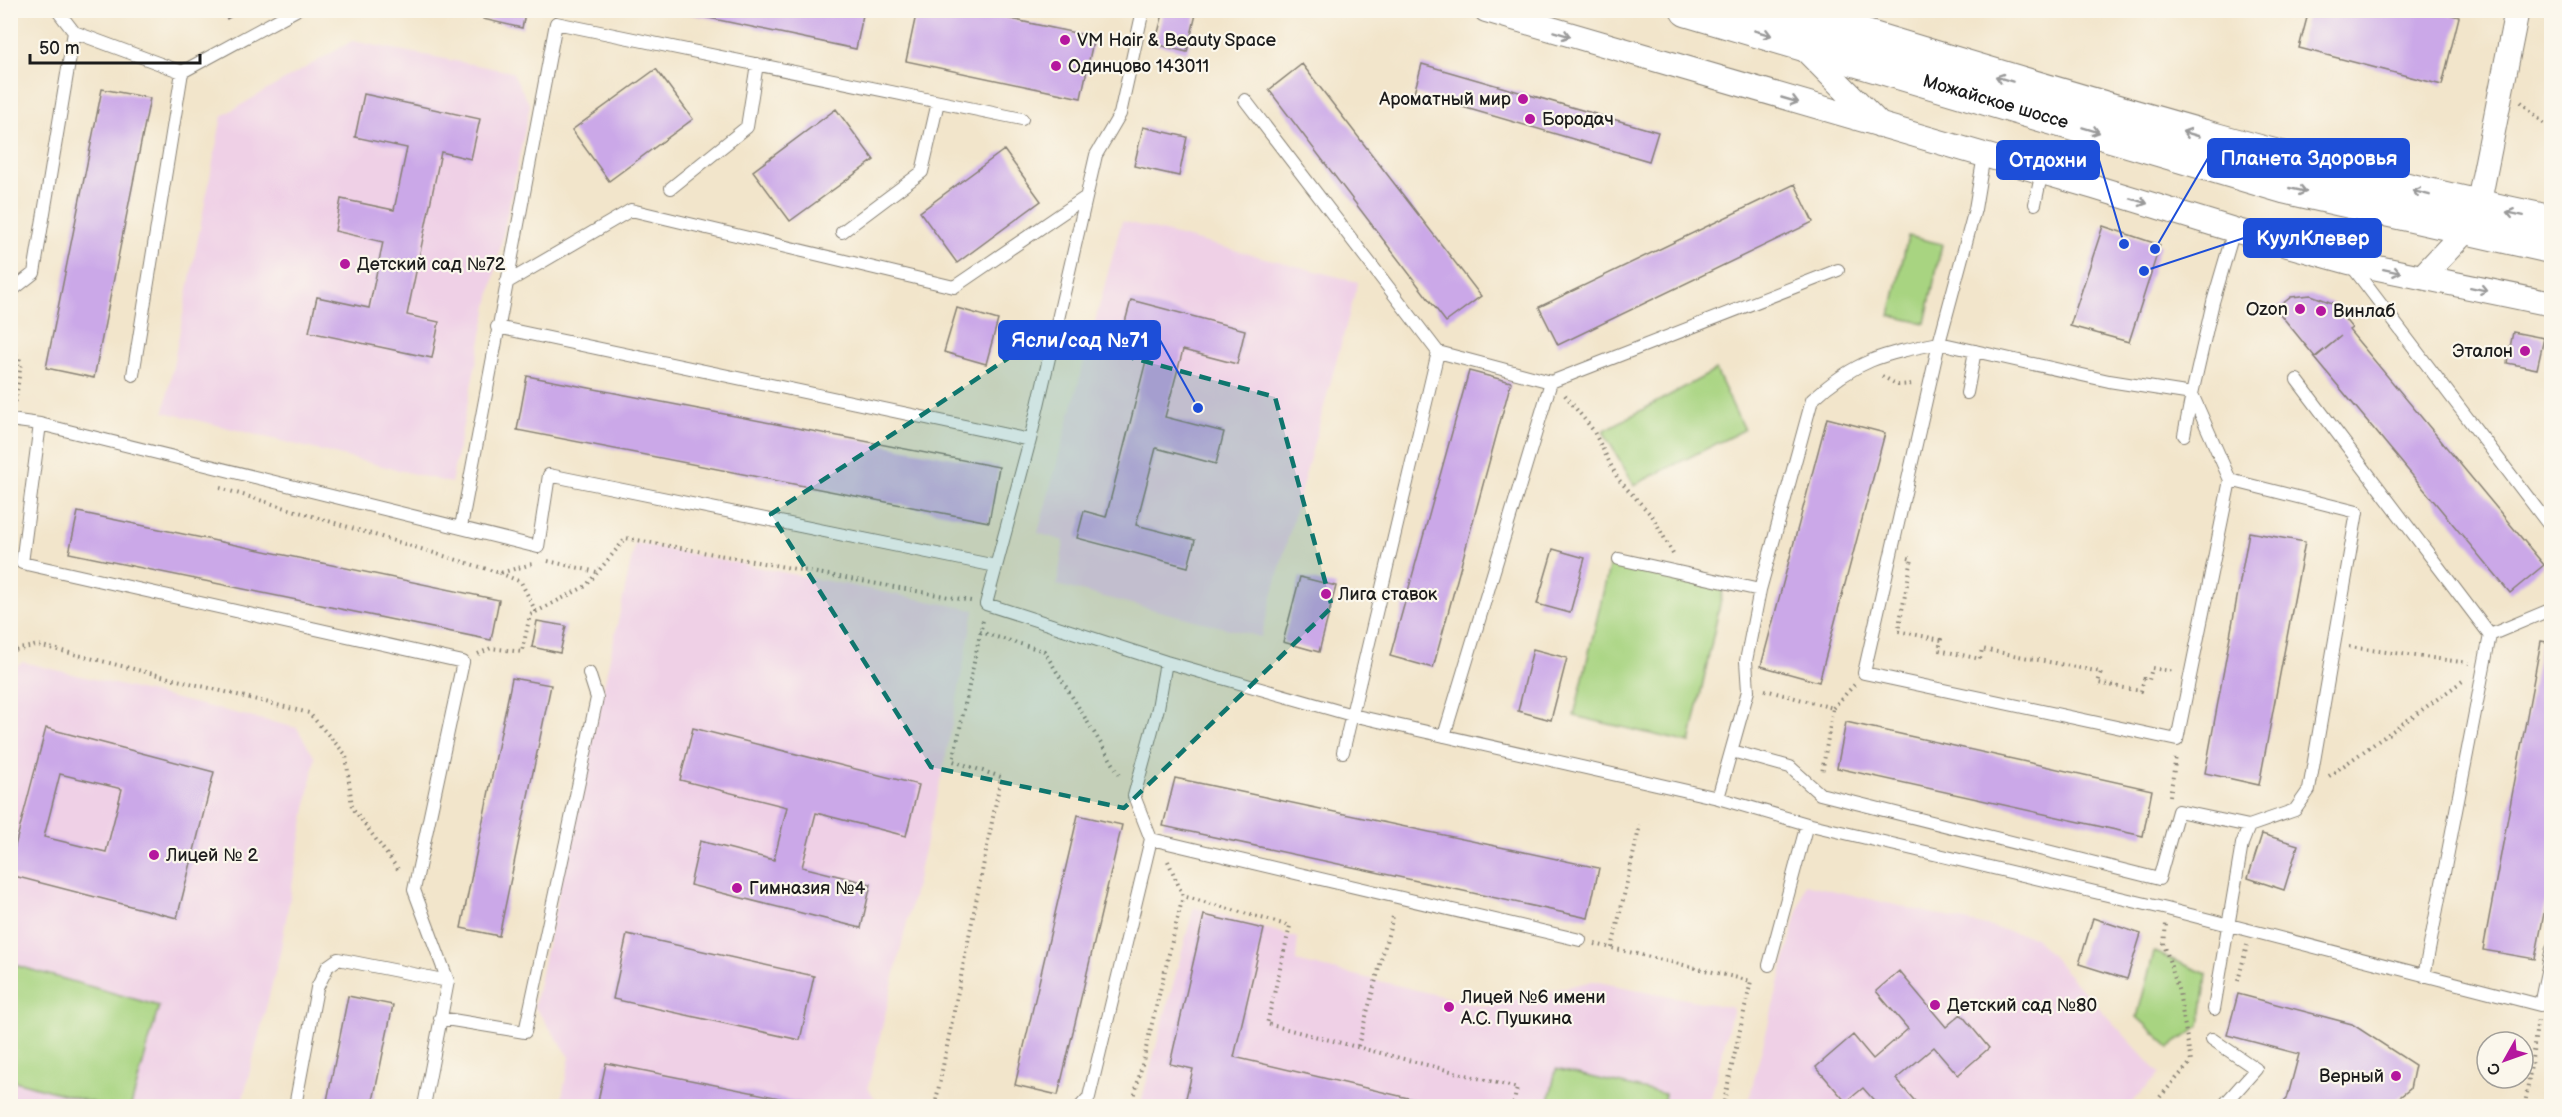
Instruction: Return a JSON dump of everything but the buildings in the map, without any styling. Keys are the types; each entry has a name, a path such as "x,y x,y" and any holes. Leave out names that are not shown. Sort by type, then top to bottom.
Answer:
{"main road":[{"name":"Можайское шоссе","path":"1687,10 2285,187 2472,218 2552,222"},
{"name":"Можайское шоссе","path":"1778,10 2292,162 2472,218 2552,247"}],"street":[{"path":"1486,10 2349,262 2552,304"},
{"path":"2422,277 2472,218 2517,10"},
{"path":"1799,44 1881,126"}],"lane":[{"path":"57,10 74,32 182,72 296,10"},
{"path":"1143,10 1120,114 1096,155 1030,440 986,604 1166,662 1352,715 1718,798 1807,824 2167,909 2540,1005 2552,948"},
{"path":"2539,10 2552,12"},
{"path":"461,527 556,23 1022,119"},
{"path":"10,292 34,273 74,32"},
{"path":"672,188 747,127 757,64"},
{"path":"133,375 182,72"},
{"path":"1245,100 1438,352 1552,382 1838,270"},
{"path":"842,232 922,172 938,102"},
{"path":"1984,155 1975,209 1939,343 1864,674 2177,740 2230,480 2192,394"},
{"path":"2035,204 2042,171"},
{"path":"506,283 631,210 954,287 1086,197"},
{"path":"2184,435 2213,302 2234,230"},
{"path":"2349,262 2552,529"},
{"path":"497,327 1030,440"},
{"path":"1718,798 1748,691 1746,661 1760,590 1812,400 1834,379 1860,364 1884,355 1939,343 2109,381 2192,394"},
{"path":"1967,393 1976,351"},
{"path":"1343,752 1438,352"},
{"path":"2297,380 2490,635 2424,976"},
{"path":"1444,736 1552,382"},
{"path":"12,420 40,424 538,547 549,475 996,566"},
{"path":"40,424 22,563 463,662 414,890 448,981 424,1107"},
{"path":"1732,751 1790,767 1820,794 2159,879 2178,810 2249,826 2295,810 2309,790 2356,512 2230,480"},
{"path":"1619,559 1760,590"},
{"path":"2490,635 2552,609"},
{"path":"1081,1107 1089,1097 1155,840 1134,796 1158,708 1166,662"},
{"path":"440,1018 525,1032 597,698 589,673"},
{"path":"1769,965 1807,824"},
{"path":"2214,1009 2242,844 2249,826"},
{"path":"1155,840 1580,940"},
{"path":"295,1107 316,988 328,966 338,959 448,981"},
{"path":"2212,1040 2256,1069 2223,1107"}],"path":[{"path":"2518,100 2552,131"},
{"path":"10,344 21,362 12,420"},
{"path":"1552,382 1593,430 1618,479 1653,516 1683,573"},
{"path":"1898,385 1922,384"},
{"path":"212,486 499,572 521,582 536,612"},
{"path":"463,662 490,648 522,652 530,615 585,586 626,538 900,586 986,604 953,761 1001,777 936,1107"},
{"path":"1890,554 1912,559 1898,631 1941,640 1939,650 1980,659 1982,649 2101,672 2098,683 2141,691 2144,679 2149,680 2152,668 2191,675"},
{"path":"545,561 597,572"},
{"path":"499,572 534,564"},
{"path":"980,632 1044,651 1096,739 1134,796"},
{"path":"10,651 38,645 309,713 346,755 352,807 414,890"},
{"path":"2334,645 2485,665"},
{"path":"2309,790 2485,665"},
{"path":"1833,708 1864,674"},
{"path":"1612,948 1640,825"},
{"path":"1131,1107 1183,896 1155,840"},
{"path":"1183,896 1290,926 1267,1024 1517,1088 1514,1107"},
{"path":"1358,1046 1399,897"},
{"path":"2152,1107 2191,1062 2179,992 2164,944 2167,909"},
{"path":"1580,940 1751,981 1723,1107"},
{"path":"2524,1105 2540,1005"}],"highlighted area":[{"path":"1045,334 1275,397 1332,607 1124,808 931,767 771,514"}],"shaded area":[{"name":"Детский сад №72","path":"352,41 512,72 530,105 451,483 164,412 222,116"},
{"path":"1122,221 1358,282 1261,637 1057,585 1064,541 1038,533"},
{"name":"Гимназия №4","path":"635,543 974,610 943,770 868,1087 876,1101 874,1106 560,1106 570,1057 534,1006"},
{"name":"Лицей № 2","path":"23,662 297,728 315,758 280,953 241,1106 11,1106 10,670"},
{"name":"Детский сад №80","path":"1805,884 2034,937 2160,1074 2128,1106 1747,1106"},
{"name":"Лицей №6 имени А.С. Пушкина","path":"1194,907 1298,938 1296,961 1483,1006 1593,981 1733,1008 1709,1106 1140,1106"}],"green space":[{"path":"1908,236 1942,244 1925,323 1890,316"},
{"path":"1716,370 1744,430 1634,485 1603,431"},
{"path":"1610,563 1723,590 1690,743 1574,716"},
{"path":"2154,952 2207,974 2200,1026 2170,1047 2137,1017"},
{"path":"11,964 159,1006 131,1106 105,1106 11,1080"},
{"path":"1556,1069 1665,1094 1663,1106 1548,1106"}],"place":[{"name":"VM Hair & Beauty Space","path":"1065,40"},
{"name":"Одинцово 143011","path":"1056,66"},
{"name":"Ароматный мир","path":"1523,99"},
{"name":"Бородач","path":"1530,119"},
{"name":"Отдохни","path":"2124,244"},
{"name":"Планета Здоровья","path":"2155,249"},
{"name":"Детский сад №72","path":"345,264"},
{"name":"КуулКлевер","path":"2144,271"},
{"name":"Ozon","path":"2300,309"},
{"name":"Винлаб","path":"2321,311"},
{"name":"Эталон","path":"2525,351"},
{"name":"Ясли/сад №71","path":"1198,408"},
{"name":"Лига ставок","path":"1326,594"},
{"name":"Лицей № 2","path":"154,855"},
{"name":"Гимназия №4","path":"737,888"},
{"name":"Детский сад №80","path":"1935,1005"},
{"name":"Лицей №6 имени А.С. Пушкина","path":"1449,1007"},
{"name":"Верный","path":"2396,1076"}]}
